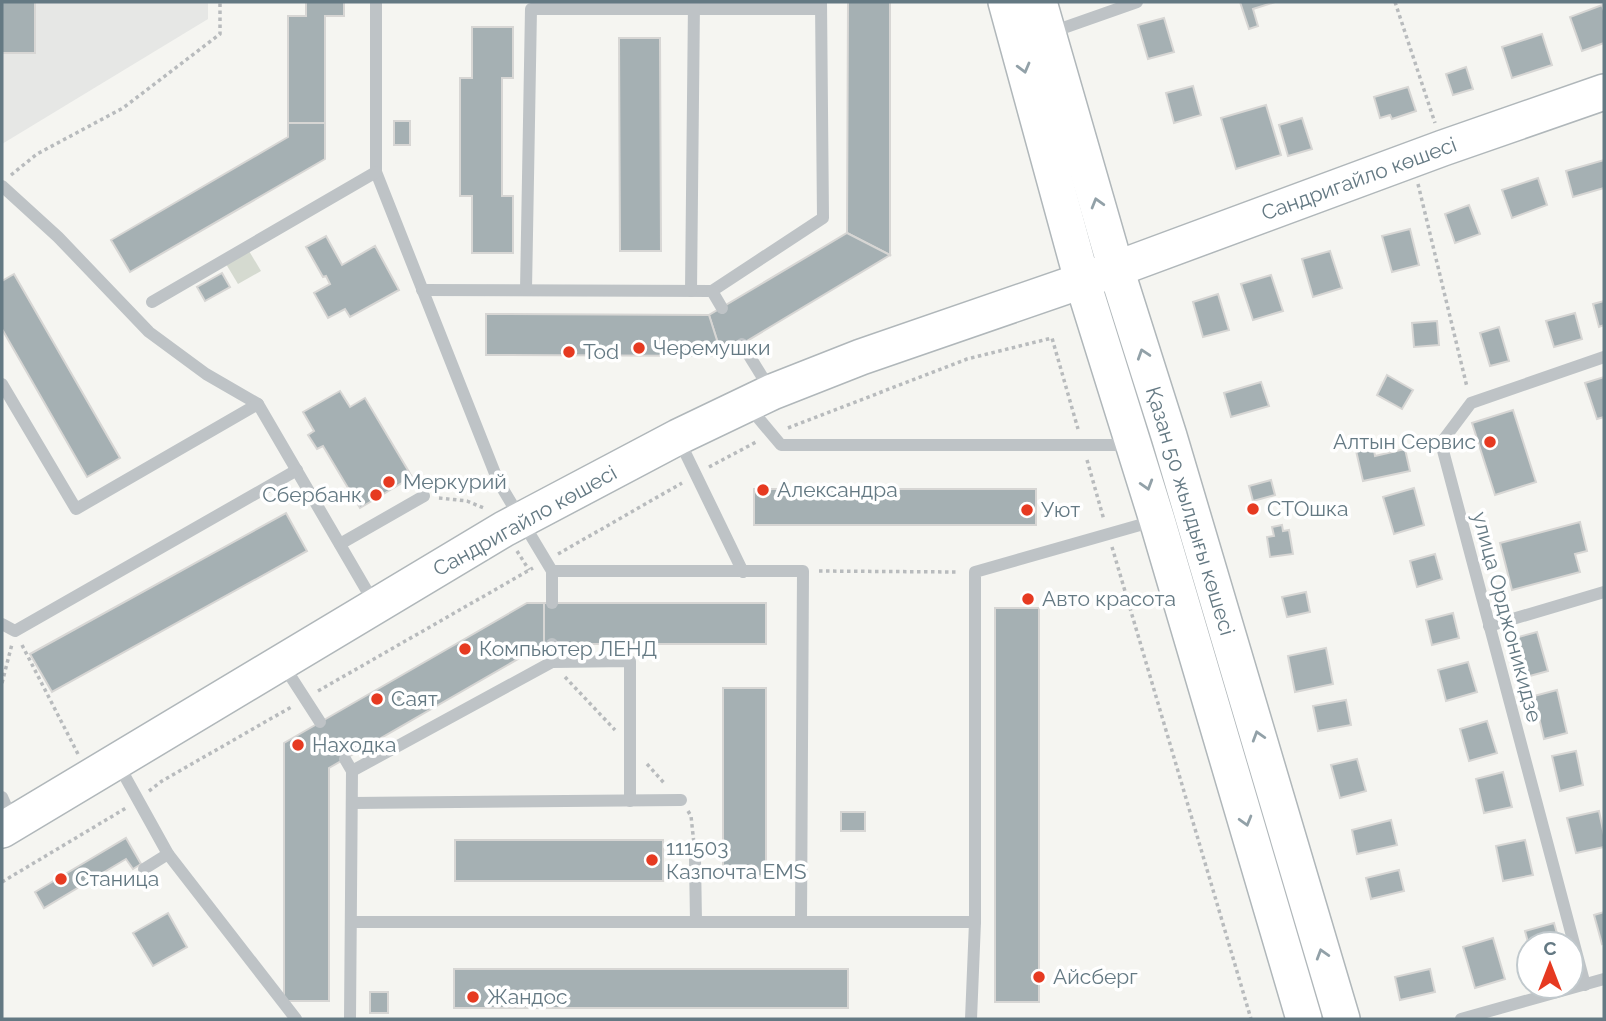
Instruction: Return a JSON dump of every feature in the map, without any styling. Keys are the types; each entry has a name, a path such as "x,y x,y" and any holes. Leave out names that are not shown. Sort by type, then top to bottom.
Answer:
{"street":[{"name":"Қазан 50 жылдығы көшесі","path":"1006,2 1082,280 1135,445 1304,1019"},
{"name":"Қазан 50 жылдығы көшесі","path":"1044,17 1116,269 1169,436 1342,1019"},
{"name":"Сандригайло көшесі","path":"6,817 103,769 512,524 759,398 861,357 1116,269 1428,153 1604,92"}],"lane":[{"path":"376,2 376,172 498,481 512,524 549,566 552,603"},
{"path":"1044,17 1136,2"},
{"path":"691,291 694,5"},
{"path":"422,289 712,291 823,218 821,5 531,9 526,289"},
{"path":"152,302 376,172"},
{"path":"2,186 58,237 149,331 206,373 258,404 376,606"},
{"path":"712,291 722,308"},
{"path":"742,344 773,435 781,445 1135,445"},
{"path":"1471,403 1604,357"},
{"path":"2,384 76,509 258,404"},
{"name":"улица Орджоникидзе","path":"1471,403 1441,443 1570,930"},
{"path":"678,437 743,572"},
{"path":"2,624 15,631 297,470"},
{"path":"340,544 424,496"},
{"path":"971,1019 975,922 975,572 1157,520"},
{"path":"549,566 743,572 803,571 801,922"},
{"path":"1489,626 1604,592"},
{"path":"552,644 552,662"},
{"path":"352,771 552,662 630,661 630,801"},
{"path":"282,663 320,722"},
{"path":"345,759 352,771 350,1019"},
{"path":"103,769 139,801 168,854 296,1019"},
{"path":"352,803 681,800"},
{"path":"144,869 168,854"},
{"path":"695,859 696,922"},
{"path":"352,922 975,922"},
{"path":"1585,985 1604,979"},
{"path":"1461,1019 1530,1000"}],"path":[{"path":"10,176 37,154 123,108 220,34 220,2"},
{"path":"1395,2 1428,153 1471,403"},
{"path":"2,882 139,801 162,780 549,566 740,450 967,359 1052,338 1251,1019"},
{"path":"424,496 467,501 512,524"},
{"path":"803,571 975,572"},
{"path":"2,683 15,631"},
{"path":"15,631 103,769"}],"shaded area":[{"path":"2,2 208,2 208,19 2,144"},
{"path":"249,251 261,271 238,284 226,264"}],"building":[{"path":"2,2 35,2 35,53 2,53"},
{"path":"306,2 344,2 344,16 325,16 325,123 288,123 288,16 306,16"},
{"path":"848,2 890,2 890,255 847,233"},
{"path":"1240,2 1275,2 1253,9 1258,26 1249,29"},
{"path":"1602,5 1604,43 1582,51 1570,17"},
{"path":"1164,18 1174,52 1148,59 1138,25"},
{"path":"472,27 513,27 513,78 502,78 502,196 513,196 513,253 472,253 472,196 460,196 460,78 472,78"},
{"path":"1542,34 1552,65 1512,78 1502,47"},
{"path":"619,38 660,38 661,251 620,251"},
{"path":"1466,67 1473,89 1453,95 1446,74"},
{"path":"1193,86 1201,115 1174,123 1166,93"},
{"path":"1408,87 1416,111 1392,119 1390,115 1380,118 1374,97"},
{"path":"1266,105 1281,155 1236,169 1221,118"},
{"path":"1302,118 1312,149 1288,156 1279,125"},
{"path":"394,121 410,121 410,145 394,145"},
{"path":"288,123 325,123 325,159 130,272 111,240 288,137"},
{"path":"1604,160 1604,188 1573,197 1566,171"},
{"path":"1538,178 1547,205 1512,218 1502,190"},
{"path":"1469,205 1480,234 1455,243 1445,214"},
{"path":"1410,229 1419,265 1392,272 1382,236"},
{"path":"847,233 890,255 722,356 709,315"},
{"path":"326,236 342,265 375,246 399,290 350,317 345,309 328,318 314,293 330,284 306,247"},
{"path":"1330,251 1342,288 1313,297 1302,259"},
{"path":"222,273 230,287 205,301 197,287"},
{"path":"14,274 120,458 87,477 2,329 2,281"},
{"path":"1271,275 1283,311 1253,320 1241,284"},
{"path":"1218,294 1229,330 1203,337 1193,302"},
{"path":"1604,301 1604,325 1599,327 1593,304"},
{"path":"1575,313 1582,339 1554,347 1546,321"},
{"path":"486,314 709,315 722,356 486,355"},
{"path":"1437,321 1439,345 1414,347 1412,323"},
{"path":"1499,327 1509,361 1490,366 1480,333"},
{"path":"1387,375 1413,390 1402,409 1377,395"},
{"path":"1604,377 1604,417 1597,419 1585,383"},
{"path":"1261,382 1269,406 1231,417 1224,393"},
{"path":"340,391 350,407 365,398 412,477 360,508 323,446 317,449 308,435 314,431 303,412"},
{"path":"1513,410 1536,482 1495,495 1472,423"},
{"path":"1372,438 1375,456 1405,449 1410,471 1363,481 1354,442"},
{"path":"1271,480 1275,495 1253,501 1249,486"},
{"path":"1414,488 1424,525 1394,534 1383,497"},
{"path":"754,489 1036,489 1036,525 754,525"},
{"path":"286,513 307,551 52,692 30,654"},
{"path":"1580,522 1587,551 1575,554 1580,572 1512,590 1500,543"},
{"path":"1282,525 1283,531 1289,530 1293,554 1270,557 1267,537 1274,536 1272,527"},
{"path":"1435,554 1442,579 1417,587 1410,561"},
{"path":"1306,592 1310,612 1287,617 1282,597"},
{"path":"527,603 544,603 544,644 329,768 329,1001 284,1001 284,743"},
{"path":"544,603 766,603 766,644 544,644"},
{"path":"995,608 1039,608 1039,1002 995,1002"},
{"path":"1453,613 1459,638 1432,645 1426,620"},
{"path":"1537,632 1548,671 1526,677 1515,638"},
{"path":"1326,648 1333,684 1295,692 1288,656"},
{"path":"1468,662 1477,692 1446,701 1438,670"},
{"path":"723,688 766,688 766,876 723,876"},
{"path":"1557,690 1567,733 1544,739 1534,696"},
{"path":"1346,700 1351,725 1318,731 1313,706"},
{"path":"1487,721 1497,753 1469,761 1460,729"},
{"path":"1576,751 1583,785 1560,791 1552,756"},
{"path":"1357,759 1366,791 1340,798 1331,765"},
{"path":"1503,772 1512,807 1484,813 1476,779"},
{"path":"1599,811 1604,847 1576,853 1567,818"},
{"path":"841,812 865,812 865,831 841,831"},
{"path":"1391,820 1397,845 1357,854 1352,830"},
{"path":"126,838 141,864 133,869 126,859 44,908 35,892"},
{"path":"455,840 663,840 663,881 455,881"},
{"path":"1525,840 1533,875 1503,881 1496,846"},
{"path":"1399,870 1404,891 1371,899 1366,878"},
{"path":"1604,912 1604,943 1602,944 1594,915"},
{"path":"168,913 187,947 153,966 133,933"},
{"path":"1554,923 1556,930 1529,930"},
{"path":"1493,938 1505,979 1475,988 1463,947"},
{"path":"454,969 848,969 848,1008 454,1008"},
{"path":"1430,969 1435,992 1400,1000 1395,977"},
{"path":"370,992 388,992 388,1013 370,1013"}],"place":[{"name":"Черемушки","path":"639,348"},
{"name":"Tod","path":"569,352"},
{"name":"Алтын Сервис","path":"1490,442"},
{"name":"Меркурий","path":"389,482"},
{"name":"Александра","path":"763,490"},
{"name":"Сбербанк","path":"376,495"},
{"name":"СТОшка","path":"1253,509"},
{"name":"Уют","path":"1027,510"},
{"name":"Авто красота","path":"1028,599"},
{"name":"Компьютер ЛЕНД","path":"465,649"},
{"name":"Саят","path":"377,699"},
{"name":"Находка","path":"298,745"},
{"name":"111503 Казпочта EMS","path":"652,860"},
{"name":"Станица","path":"61,879"},
{"name":"Айсберг","path":"1039,977"},
{"name":"Жандос","path":"473,997"}]}
